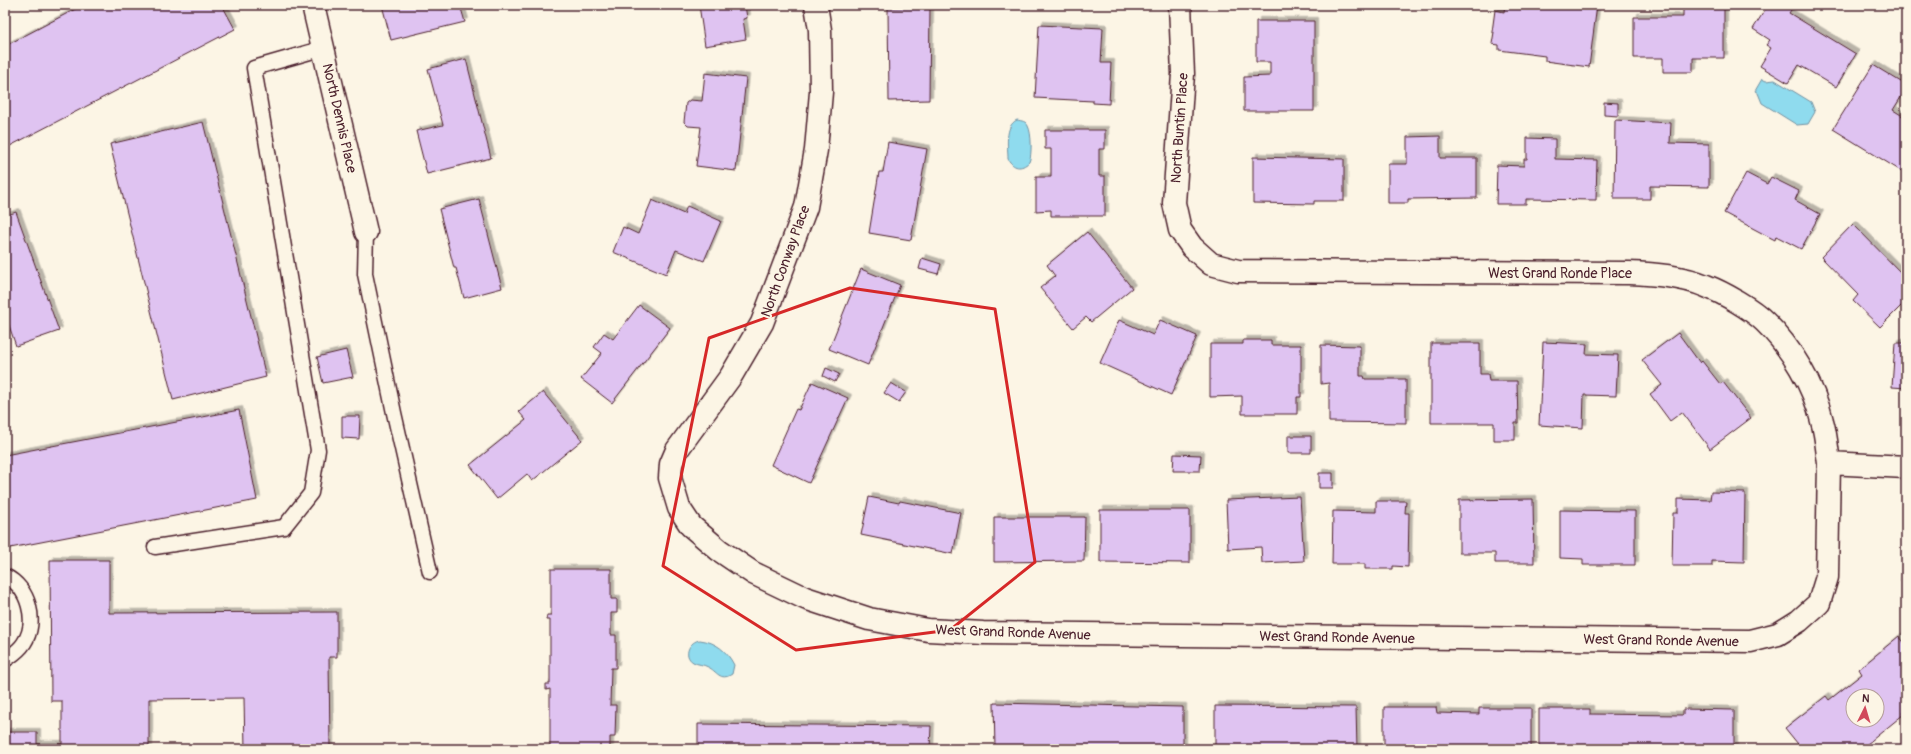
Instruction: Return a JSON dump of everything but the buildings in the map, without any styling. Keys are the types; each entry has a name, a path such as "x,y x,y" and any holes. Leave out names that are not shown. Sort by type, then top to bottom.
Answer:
{"street":[{"name":"North Dennis Place","path":"313,5 366,232"},
{"name":"North Conway Place","path":"673,491 670,478 671,464 677,450 731,376 762,323 806,207 816,150 822,92 820,30 816,5"},
{"name":"North Buntin Place","path":"1180,5 1183,74 1174,203 1180,230 1192,247"},
{"name":"West Grand Ronde Place","path":"1192,247 1211,264 1238,271 1629,272 1666,275 1705,286 1737,302 1765,321 1788,348 1807,382 1822,420 1829,463"},
{"name":"West Grand Ronde Avenue","path":"673,491 679,508 691,526 719,550 753,573 805,598 869,619 928,630 983,633 1750,641 1778,634 1799,621 1819,603 1827,576 1829,463"},
{"path":"1829,463 1906,467"}],"lane":[{"path":"155,547 284,527 310,493 318,450 254,68 324,48"},
{"path":"366,232 365,274 394,413 430,572"},
{"path":"5,576 19,587 27,600 31,614 30,629 24,643 14,654 5,660"}],"highlighted area":[{"path":"850,288 995,309 1035,562 950,630 796,650 663,566 709,338"}],"water":[{"path":"1762,79 1766,81 1775,80 1811,102 1815,112 1808,124 1797,125 1762,103 1758,93 1755,91"},
{"path":"1017,120 1027,124 1031,139 1031,155 1029,162 1020,167 1012,164 1008,159 1008,132 1013,123"},
{"path":"700,640 716,645 728,655 734,665 732,674 724,677 708,667 695,663 690,659 688,652 690,646 696,641"}]}
